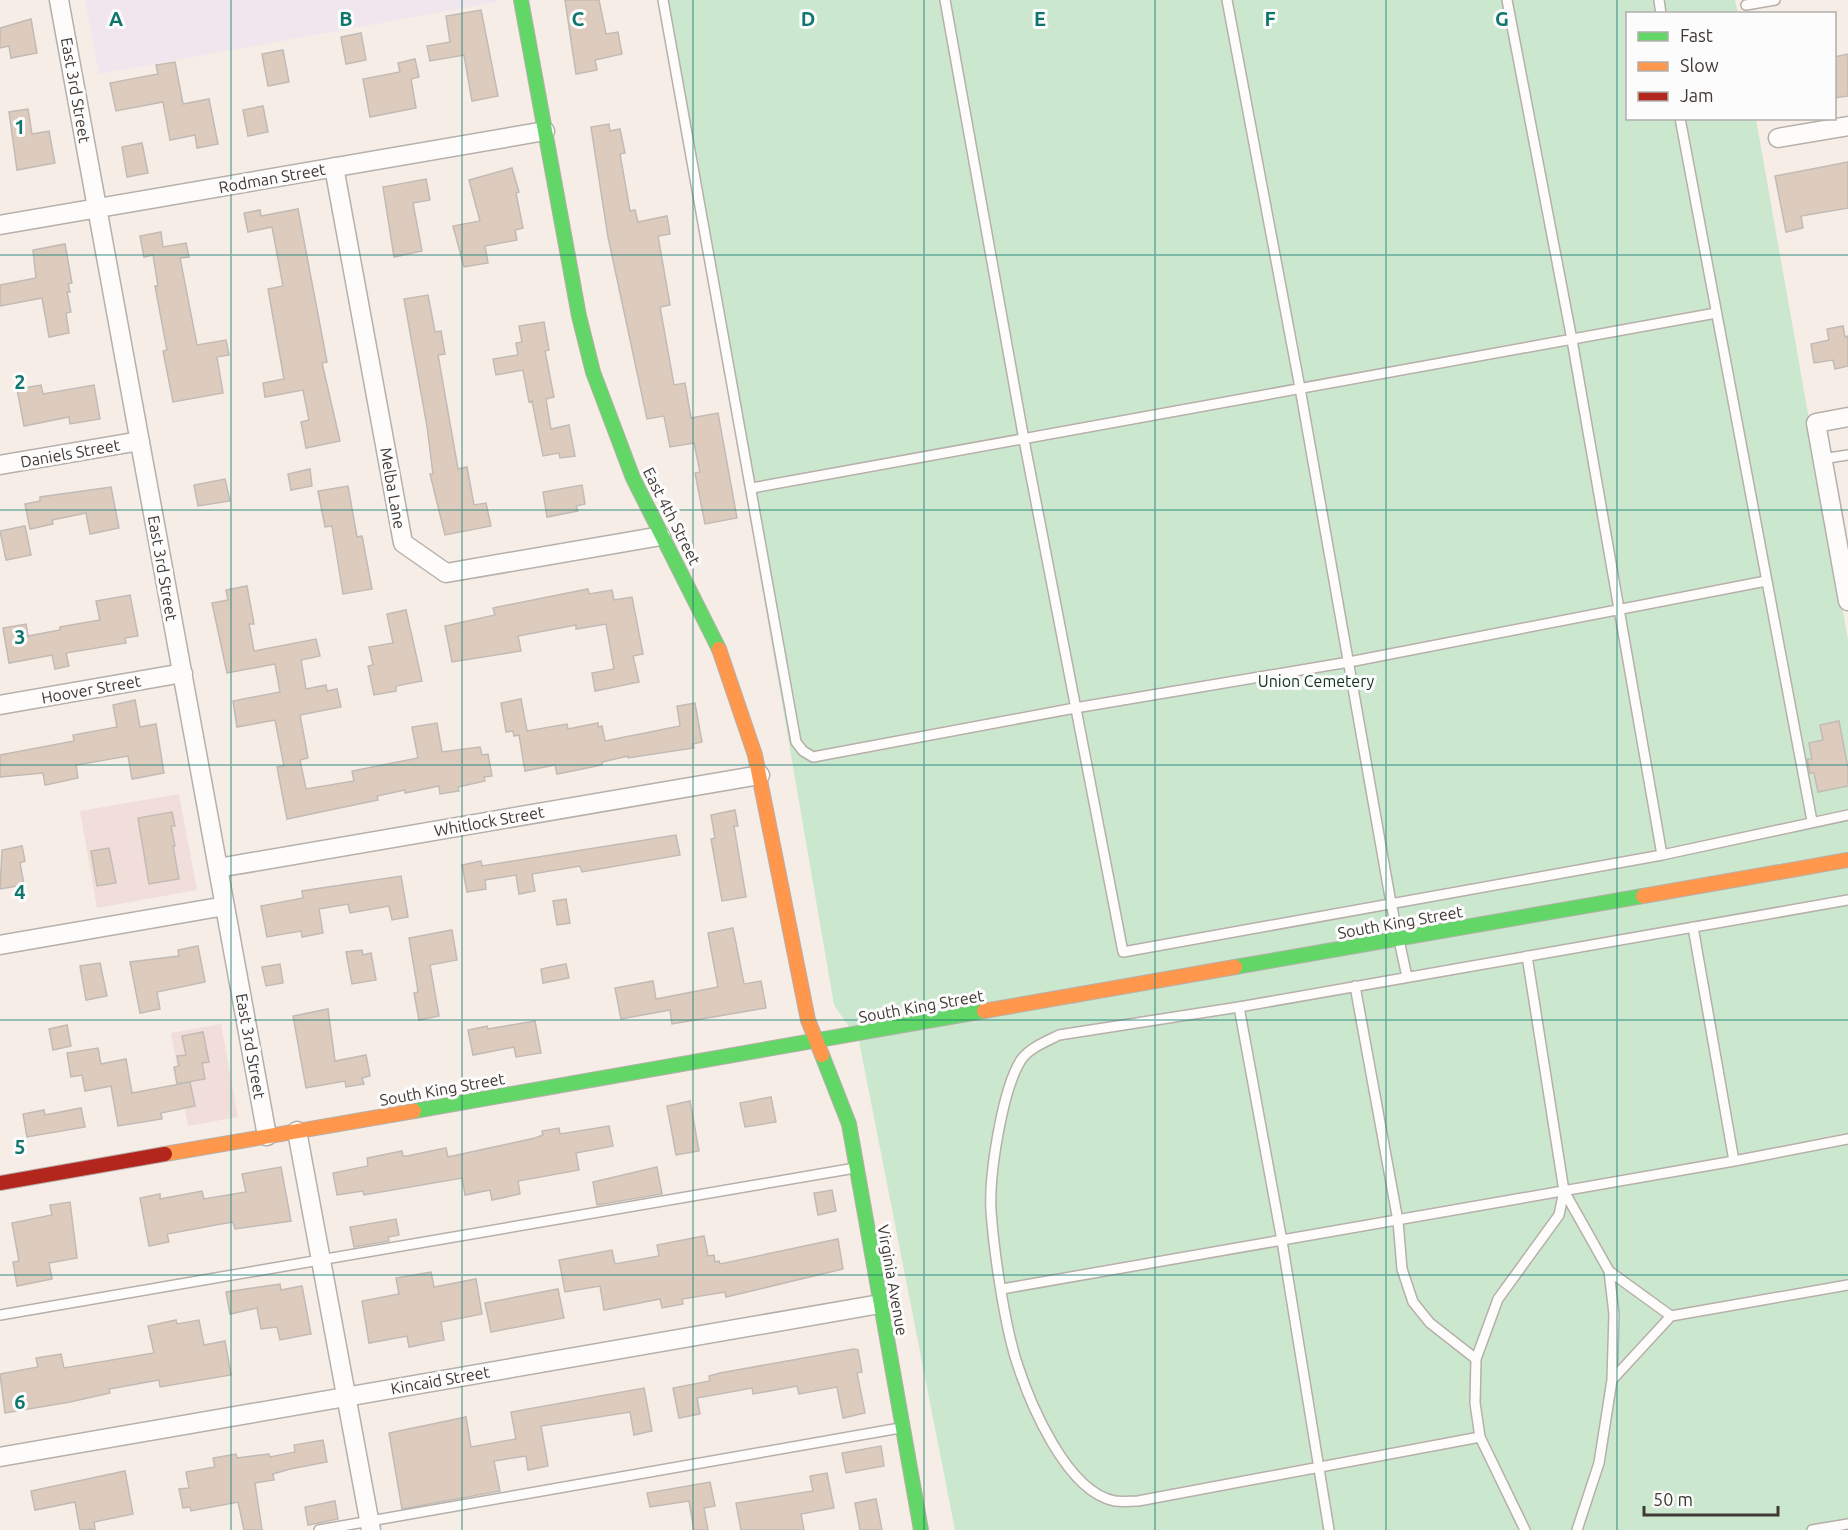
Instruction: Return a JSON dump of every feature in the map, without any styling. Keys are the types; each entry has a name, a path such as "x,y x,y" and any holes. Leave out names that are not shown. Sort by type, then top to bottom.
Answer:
{"street":[{"name":"East 3rd Street","path":"59,0 267,1136"},
{"name":"East 4th Street","path":"520,0 579,316 593,372 633,478 694,596 718,647 738,700 760,775 808,1020 817,1041"},
{"path":"1778,138 1848,126"},
{"name":"Rodman Street","path":"0,225 544,131"},
{"name":"Melba Lane","path":"334,167 404,543 446,573 661,536"},
{"path":"1848,417 1816,423 1848,601"},
{"name":"Daniels Street","path":"0,465 140,441"},
{"name":"Hoover Street","path":"0,705 183,673"},
{"name":"Whitlock Street","path":"218,868 760,775"},
{"name":"South King Street","path":"0,1183 1848,860"},
{"path":"0,945 225,906"},
{"name":"Virginia Avenue","path":"817,1041 849,1124 921,1530"},
{"path":"297,1131 370,1526"},
{"name":"Kincaid Street","path":"0,1457 880,1304"}],"lane":[{"path":"663,0 796,742 803,751 813,757 1075,708 1349,662 1766,581"},
{"path":"945,0 1024,440 1123,952 1662,855 1848,815"},
{"path":"1227,0 1300,387 1391,903 1407,977"},
{"path":"1507,0 1572,340 1662,855"},
{"path":"1746,5 1775,0"},
{"path":"1680,120 1812,821"},
{"path":"752,488 1024,440 1300,387 1716,314"},
{"path":"1822,459 1848,454"},
{"path":"1480,1437 1138,1502 1114,1501 1091,1490 1074,1474 1036,1413 1016,1358 1002,1289 991,1210 996,1157 1008,1090 1022,1058 1059,1035 1239,1007 1848,900"},
{"path":"1693,927 1734,1161"},
{"path":"1527,956 1564,1191 1609,1271 1614,1314 1612,1380 1599,1463 1577,1530"},
{"path":"1355,986 1398,1221 1402,1269 1413,1302 1430,1323 1476,1359"},
{"path":"1239,1007 1282,1241 1329,1530"},
{"path":"1002,1289 1398,1221 1848,1139"},
{"path":"0,1315 856,1168"},
{"path":"1525,1530 1480,1437 1475,1403 1476,1359 1498,1299 1559,1215 1564,1191"},
{"path":"1609,1271 1671,1316"},
{"path":"1612,1380 1671,1316 1848,1285"},
{"path":"320,1530 370,1526 902,1427"},
{"path":"1812,1530 1848,1524"}],"shaded area":[{"path":"85,0 497,0 497,2 99,74"},
{"path":"179,794 197,890 97,908 80,811"},
{"path":"221,1024 238,1117 188,1126 171,1033"}],"green space":[{"name":"Union Cemetery","path":"661,0 1735,0 1738,12 1626,12 1626,120 1756,120 1848,640 1848,1530 955,1530 859,1041 834,1005"}],"building":[{"path":"565,0 599,0 606,34 618,32 622,54 595,60 597,70 576,74"},
{"path":"481,10 498,96 472,101 464,55 430,61 427,46 450,42 446,16"},
{"path":"31,19 37,53 11,58 9,46 0,48 0,28"},
{"path":"361,33 366,60 346,64 341,37"},
{"path":"283,50 289,82 268,86 262,54"},
{"path":"1848,54 1848,96 1836,98 1836,57"},
{"path":"415,59 419,77 411,79 416,108 370,117 363,79 400,72 398,63"},
{"path":"175,62 183,104 209,99 218,144 197,148 195,135 170,140 163,102 116,111 110,83 158,74 156,65"},
{"path":"263,106 268,132 248,136 243,110"},
{"path":"28,109 32,134 49,131 55,163 17,170 9,112"},
{"path":"609,124 610,131 620,129 625,153 620,154 630,211 635,210 638,222 667,216 670,234 658,236 670,305 660,307 674,385 685,383 691,418 718,413 737,518 705,524 695,473 700,472 694,443 670,447 664,416 647,419 608,237 591,127"},
{"path":"142,143 148,173 127,177 122,147"},
{"path":"1848,162 1848,208 1801,216 1803,228 1786,232 1775,176"},
{"path":"512,168 519,192 516,193 523,228 515,230 517,240 485,246 488,263 464,267 453,226 480,221 469,180"},
{"path":"426,179 430,200 413,203 422,251 394,257 383,187"},
{"path":"298,209 327,362 322,363 340,441 306,448 301,422 309,420 303,390 265,397 263,383 284,379 268,289 283,286 272,227 248,232 244,213 260,210 261,216"},
{"path":"161,232 163,247 186,243 189,257 180,258 197,345 226,340 229,355 217,357 223,393 173,402 163,351 167,350 155,286 158,286 153,255 144,257 140,236"},
{"path":"65,244 72,283 68,284 70,292 67,292 71,312 66,313 69,333 49,337 42,298 0,306 0,285 36,278 33,250"},
{"path":"428,295 435,332 441,331 445,354 438,355 458,469 467,467 474,505 486,503 491,526 445,535 430,474 433,474 427,426 404,299"},
{"path":"544,322 549,350 545,351 554,397 546,399 551,429 569,425 575,456 560,458 559,453 543,456 523,370 496,375 493,359 518,355 516,343 522,342 519,326"},
{"path":"1843,326 1845,337 1848,336 1848,366 1835,369 1833,360 1814,363 1811,344 1829,340 1827,329"},
{"path":"41,385 43,394 94,385 100,419 70,424 69,417 24,426 17,389"},
{"path":"310,469 312,486 291,490 288,474"},
{"path":"225,479 230,501 198,506 194,485"},
{"path":"582,485 585,504 576,506 578,511 547,517 543,492"},
{"path":"348,486 357,537 362,536 372,589 343,594 332,526 325,527 318,491"},
{"path":"111,487 119,528 90,534 86,513 52,520 53,524 30,529 25,504 40,501 40,497"},
{"path":"25,526 31,555 6,560 0,531"},
{"path":"247,586 254,624 249,624 254,651 316,639 320,656 301,660 306,689 326,685 327,691 337,689 341,707 300,715 308,758 300,760 306,789 354,781 352,771 418,758 412,727 437,723 442,752 480,747 482,755 488,754 492,776 484,777 485,781 458,787 459,791 440,794 439,786 405,793 405,790 377,796 378,800 287,819 277,767 284,766 275,720 237,727 233,701 280,692 275,664 227,673 212,603 228,600 226,590"},
{"path":"588,589 589,594 612,590 614,600 632,597 643,654 633,656 639,682 595,691 592,673 614,669 606,624 576,629 576,625 518,636 521,651 452,662 445,626 495,615 493,608"},
{"path":"130,595 138,636 125,638 126,643 66,653 69,666 55,669 52,655 9,663 3,628 26,624 28,636 60,630 60,627 100,620 96,601"},
{"path":"406,610 422,681 396,686 396,691 374,695 368,666 373,665 369,647 393,643 387,614"},
{"path":"521,699 527,731 567,724 568,729 598,723 598,727 602,726 605,741 680,726 677,706 695,703 702,742 693,744 694,748 628,758 628,756 602,762 602,765 557,774 555,765 525,771 519,735 514,736 513,731 506,732 501,703"},
{"path":"135,700 140,727 156,724 164,773 132,779 128,756 76,765 78,778 45,785 43,773 0,777 0,755 74,741 73,735 117,727 113,705"},
{"path":"1839,721 1848,768 1848,786 1818,792 1814,773 1810,773 1807,759 1812,759 1809,743 1823,740 1820,725"},
{"path":"735,810 738,826 734,826 746,897 722,901 711,839 715,838 711,815"},
{"path":"172,812 175,826 171,826 175,846 173,846 179,879 149,884 138,818"},
{"path":"676,835 680,855 582,872 580,866 532,874 535,891 519,894 516,875 485,880 486,889 467,892 462,865 481,861 482,866"},
{"path":"22,846 25,861 20,863 24,885 0,889 2,850"},
{"path":"109,848 116,883 97,886 91,851"},
{"path":"401,876 408,917 392,920 389,906 350,913 348,904 319,909 323,933 302,937 301,931 267,937 261,906 303,898 302,891"},
{"path":"566,899 570,923 557,925 553,901"},
{"path":"733,928 744,984 761,981 766,1008 672,1024 670,1010 621,1019 615,988 653,981 656,999 718,987 708,933"},
{"path":"452,930 457,960 430,965 439,1016 419,1020 414,993 418,992 409,938"},
{"path":"198,946 205,982 157,992 160,1009 140,1013 130,962 179,956 178,950"},
{"path":"362,950 363,955 371,953 376,980 352,984 346,952"},
{"path":"100,963 107,996 86,1000 80,966"},
{"path":"280,964 283,983 266,986 262,967"},
{"path":"566,964 569,978 543,983 541,969"},
{"path":"328,1009 335,1061 366,1055 370,1076 362,1078 364,1084 346,1087 345,1081 306,1088 293,1016"},
{"path":"535,1021 541,1053 516,1057 514,1047 473,1055 468,1030"},
{"path":"67,1025 71,1046 53,1050 49,1029"},
{"path":"203,1032 209,1062 202,1063 205,1079 177,1084 174,1067 179,1066 177,1056 186,1055 182,1036"},
{"path":"98,1048 101,1064 126,1059 132,1093 190,1082 195,1106 161,1113 162,1119 118,1126 111,1086 85,1091 82,1075 71,1077 67,1053"},
{"path":"771,1097 776,1122 745,1127 740,1103"},
{"path":"690,1101 699,1151 676,1155 667,1106"},
{"path":"81,1108 85,1127 27,1137 23,1114 44,1110 45,1115"},
{"path":"609,1126 613,1146 576,1153 579,1170 518,1181 520,1194 492,1200 490,1190 465,1195 462,1178 364,1195 363,1191 337,1195 333,1173 368,1166 367,1158 402,1151 403,1156 407,1156 446,1148 448,1157 535,1138 543,1135 542,1131 559,1128 560,1134"},
{"path":"281,1167 291,1221 235,1229 233,1222 221,1224 167,1234 169,1242 149,1246 140,1198 160,1194 160,1199 202,1191 204,1199 246,1192 242,1174"},
{"path":"657,1167 662,1194 597,1205 593,1182"},
{"path":"832,1190 836,1211 818,1215 814,1193"},
{"path":"70,1202 77,1258 49,1263 52,1279 17,1286 13,1262 19,1261 12,1223 52,1215 50,1205"},
{"path":"396,1219 399,1235 388,1237 389,1241 354,1247 350,1227"},
{"path":"704,1236 708,1256 714,1255 715,1262 719,1261 720,1264 838,1239 843,1269 726,1297 725,1292 682,1299 683,1304 662,1308 660,1299 604,1310 600,1286 565,1292 559,1260 612,1250 615,1264 659,1256 657,1245"},
{"path":"431,1272 434,1287 476,1279 482,1314 441,1322 444,1340 409,1347 407,1336 369,1343 362,1301 399,1294 396,1278"},
{"path":"280,1284 281,1290 302,1286 311,1334 280,1340 277,1327 261,1329 257,1308 230,1314 226,1292"},
{"path":"558,1289 564,1318 491,1332 485,1303"},
{"path":"176,1320 177,1324 199,1320 204,1345 225,1341 231,1375 160,1387 159,1380 109,1389 110,1393 70,1402 5,1413 0,1374 38,1367 36,1358 61,1354 64,1368 154,1353 148,1326"},
{"path":"858,1350 862,1372 857,1373 865,1413 843,1418 837,1387 799,1394 797,1386 753,1394 752,1388 697,1398 700,1414 679,1418 673,1388 710,1381 709,1376 720,1373"},
{"path":"644,1388 652,1431 634,1435 630,1412 541,1426 548,1466 528,1470 526,1456 494,1461 500,1491 402,1509 389,1433 466,1417 471,1447 516,1439 511,1412"},
{"path":"323,1440 327,1462 290,1469 273,1474 274,1480 255,1483 262,1530 244,1530 238,1502 191,1511 190,1507 183,1508 179,1489 189,1488 186,1472 215,1467 213,1458 236,1454 237,1458 269,1454 270,1457 295,1452 294,1445"},
{"path":"881,1446 884,1466 846,1473 842,1453"},
{"path":"125,1471 133,1514 94,1522 95,1529 80,1530 75,1502 35,1510 31,1491"},
{"path":"827,1473 834,1508 801,1514 804,1530 741,1530 736,1503 813,1491 810,1476"},
{"path":"710,1482 715,1506 704,1508 708,1530 694,1530 689,1501 650,1507 647,1493"},
{"path":"876,1499 882,1530 860,1530 855,1503"},
{"path":"335,1501 338,1519 308,1525 305,1507"}],"traffic: fast":[{"path":"521,0 579,316 593,372 633,478 719,649"},
{"path":"1235,967 1643,896"},
{"path":"414,1111 984,1011"},
{"path":"822,1055 849,1124 921,1530"}],"traffic: slow":[{"path":"719,649 755,755 808,1020 822,1055"},
{"path":"1643,896 1848,860"},
{"path":"984,1011 1235,967"},
{"path":"165,1154 414,1111"}],"traffic: jam":[{"path":"0,1183 165,1154"}]}
